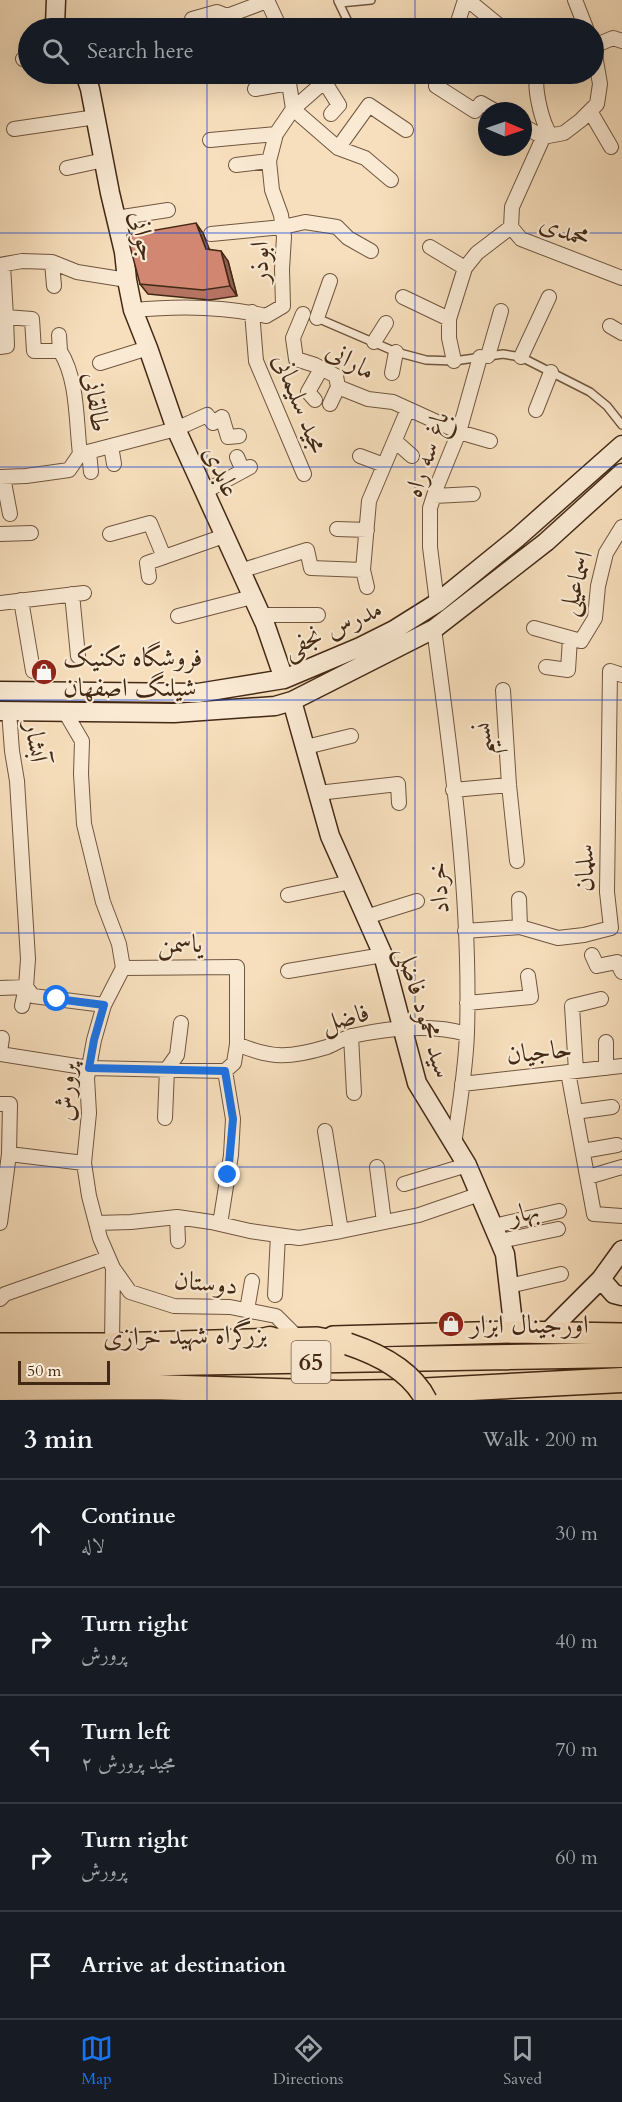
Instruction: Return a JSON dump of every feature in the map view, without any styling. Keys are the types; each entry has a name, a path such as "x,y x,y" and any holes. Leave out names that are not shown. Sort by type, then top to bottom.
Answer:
{"highway":[{"path":"0,1353 124,1354 221,1351 270,1339"},
{"name":"بزرگراه شهید خرازی","path":"0,1366 622,1355"},
{"name":"بزرگراه شهید خرازی","path":"0,1388 153,1387 339,1393 622,1380"},
{"path":"300,1400 397,1392"}],"main road":[{"path":"56,0 56,18"},
{"name":"جوانی","path":"88,84 124,252 127,280"},
{"name":"عابدی","path":"127,280 133,310 176,429 261,615 284,679"},
{"name":"مدرس نجفی","path":"0,691 198,693 284,679 369,643 437,603 517,538 622,445"},
{"name":"مدرس نجفی","path":"4,711 174,713 274,706 292,701 434,629 546,542 622,473"},
{"path":"570,491 585,506"},
{"name":"سید محمود فاضلی","path":"292,701 330,836 383,955 417,1083 467,1165 505,1254 514,1332"},
{"path":"547,1333 601,1280 622,1250"},
{"path":"601,1280 614,1294 622,1296"},
{"path":"0,1344 112,1344 514,1332 622,1334"},
{"path":"307,1338 348,1344 372,1352 400,1369 422,1391 426,1400"}],"street":[{"path":"575,0 582,18"},
{"path":"196,18 217,12 226,16 267,1 275,18"},
{"path":"462,18 472,2 490,18"},
{"path":"604,43 619,36"},
{"path":"255,89 269,84"},
{"path":"287,84 292,110 338,148 365,158 391,180"},
{"name":"ابوذر","path":"133,310 157,308 225,310 252,312 266,316 283,306 283,228 272,190 269,161 276,134 292,110 320,84"},
{"path":"331,84 339,105 331,114"},
{"name":"محمدی","path":"537,84 541,115 547,129 512,207 511,227 521,239 622,278"},
{"path":"532,131 543,137 564,133 597,104 600,84"},
{"path":"436,86 476,111 478,108"},
{"path":"338,148 369,105 406,130"},
{"path":"590,111 611,147"},
{"path":"14,129 96,117"},
{"path":"210,140 276,134"},
{"path":"67,168 104,160"},
{"path":"236,165 269,161"},
{"path":"116,218 168,210"},
{"path":"211,234 283,228 305,222 337,227 348,238 371,251"},
{"path":"454,361 449,338 449,319 465,268 477,253 511,227"},
{"path":"430,247 465,268"},
{"name":"جوانی","path":"1,265 22,261 52,262 78,272 127,280"},
{"path":"52,262 54,286"},
{"path":"0,347 7,346 1,265"},
{"path":"317,318 330,281"},
{"path":"403,297 449,319"},
{"path":"521,357 549,297"},
{"name":"باغ سه راه","path":"437,603 430,547 430,508 501,311"},
{"name":"مجید سلیمانی","path":"252,312 256,361 304,474"},
{"name":"مارانی","path":"303,314 293,338 296,359 336,376 338,387 368,399 393,402 459,432 490,441"},
{"name":"طالقانی","path":"6,317 32,320 34,351 60,351 68,363 84,453"},
{"path":"374,342 386,323"},
{"path":"59,335 60,351"},
{"path":"100,363 148,348"},
{"path":"392,374 396,352"},
{"path":"315,400 308,392 321,369"},
{"path":"536,410 551,372"},
{"path":"330,404 338,387"},
{"path":"367,587 363,570 369,501 408,409"},
{"path":"10,514 1,477 69,470 84,453 176,429 207,415 213,423 222,417 228,437 239,436"},
{"path":"395,441 412,456"},
{"path":"111,446 114,464"},
{"path":"84,453 91,472"},
{"path":"204,492 246,469 237,456"},
{"path":"360,456 384,465"},
{"path":"434,496 473,494"},
{"path":"110,534 150,524 164,557"},
{"name":"اسماعیلی","path":"534,628 580,641 595,618 598,586 606,553 622,527"},
{"path":"337,529 368,530"},
{"path":"0,534 31,533"},
{"path":"148,577 147,563 224,536"},
{"path":"240,571 307,550 311,568 363,570"},
{"path":"0,603 78,593 78,656"},
{"path":"178,616 252,597"},
{"path":"21,600 33,671"},
{"path":"261,615 318,615"},
{"name":"خرداد","path":"434,629 453,790 465,931 467,1034 454,1145"},
{"path":"546,667 568,670 570,638"},
{"name":"سلمان","path":"465,931 520,927 558,938 584,935 611,928 608,873 615,739 610,671 622,675"},
{"name":"نسیم","path":"503,690 517,861"},
{"name":"آبشار","path":"4,711 17,781 28,959 22,1006"},
{"path":"65,712 82,741 84,824 103,902 119,944 123,968"},
{"path":"306,747 351,736"},
{"path":"318,793 398,784 399,803"},
{"name":"نسیم","path":"453,790 509,785"},
{"path":"608,873 622,873"},
{"path":"288,895 351,882"},
{"path":"519,899 520,927"},
{"path":"366,917 417,902"},
{"path":"288,971 383,955"},
{"path":"592,955 597,966 617,962 622,972"},
{"name":"یاسمن","path":"123,968 237,967 237,1044"},
{"name":"پرورش","path":"112,1344 110,1263 96,1223 84,1163 89,1113 87,1078 94,1040 104,1005 123,968"},
{"path":"467,1003 531,997 528,976"},
{"path":"0,988 26,987 33,996 104,1005"},
{"path":"601,999 572,1006 572,1071 575,1112 594,1214 622,1216"},
{"path":"165,1118 167,1070 177,1055 181,1023"},
{"name":"فاضل","path":"237,1044 261,1054 292,1056 329,1046 351,1036 423,1027 467,1034"},
{"path":"351,1036 354,1093"},
{"path":"2,1038 0,1053 89,1068 167,1070 225,1071 234,1063 237,1044"},
{"path":"606,1042 606,1068"},
{"name":"حاجیان","path":"462,1084 622,1066"},
{"path":"220,1224 231,1155 233,1119 225,1071"},
{"path":"0,1104 10,1104 5,1137 9,1154 0,1223"},
{"path":"575,1112 612,1107"},
{"path":"325,1131 341,1231"},
{"path":"582,1151 617,1145"},
{"path":"9,1154 84,1163"},
{"path":"404,1184 467,1165"},
{"path":"377,1167 384,1222"},
{"path":"588,1177 622,1167"},
{"path":"96,1223 177,1217 299,1238 419,1215 480,1194"},
{"path":"497,1234 559,1211"},
{"path":"177,1217 178,1241"},
{"name":"بهار","path":"497,1234 558,1229"},
{"path":"275,1295 278,1235"},
{"path":"0,1299 5,1294 110,1263"},
{"name":"دوستان","path":"110,1263 130,1292 174,1306 230,1307 276,1316 307,1338"},
{"path":"509,1286 561,1274"},
{"path":"247,1310 252,1281"}],"lane":[{"path":"346,18 339,2 371,0"},
{"path":"283,306 396,352 426,360 454,361 503,354 521,357 590,392 607,406 622,425"}],"building":[{"path":"196,223 206,249 221,251 230,286 203,290 140,284 127,235"}],"place":[{"name":"فروشگاه تکنیک شیلنگ اصفهان","path":"44,672"},
{"name":"اورجینال ابزار","path":"451,1324"}],"route":[{"path":"57,999 104,1005 89,1068 225,1071 233,1119 228,1175"}]}
